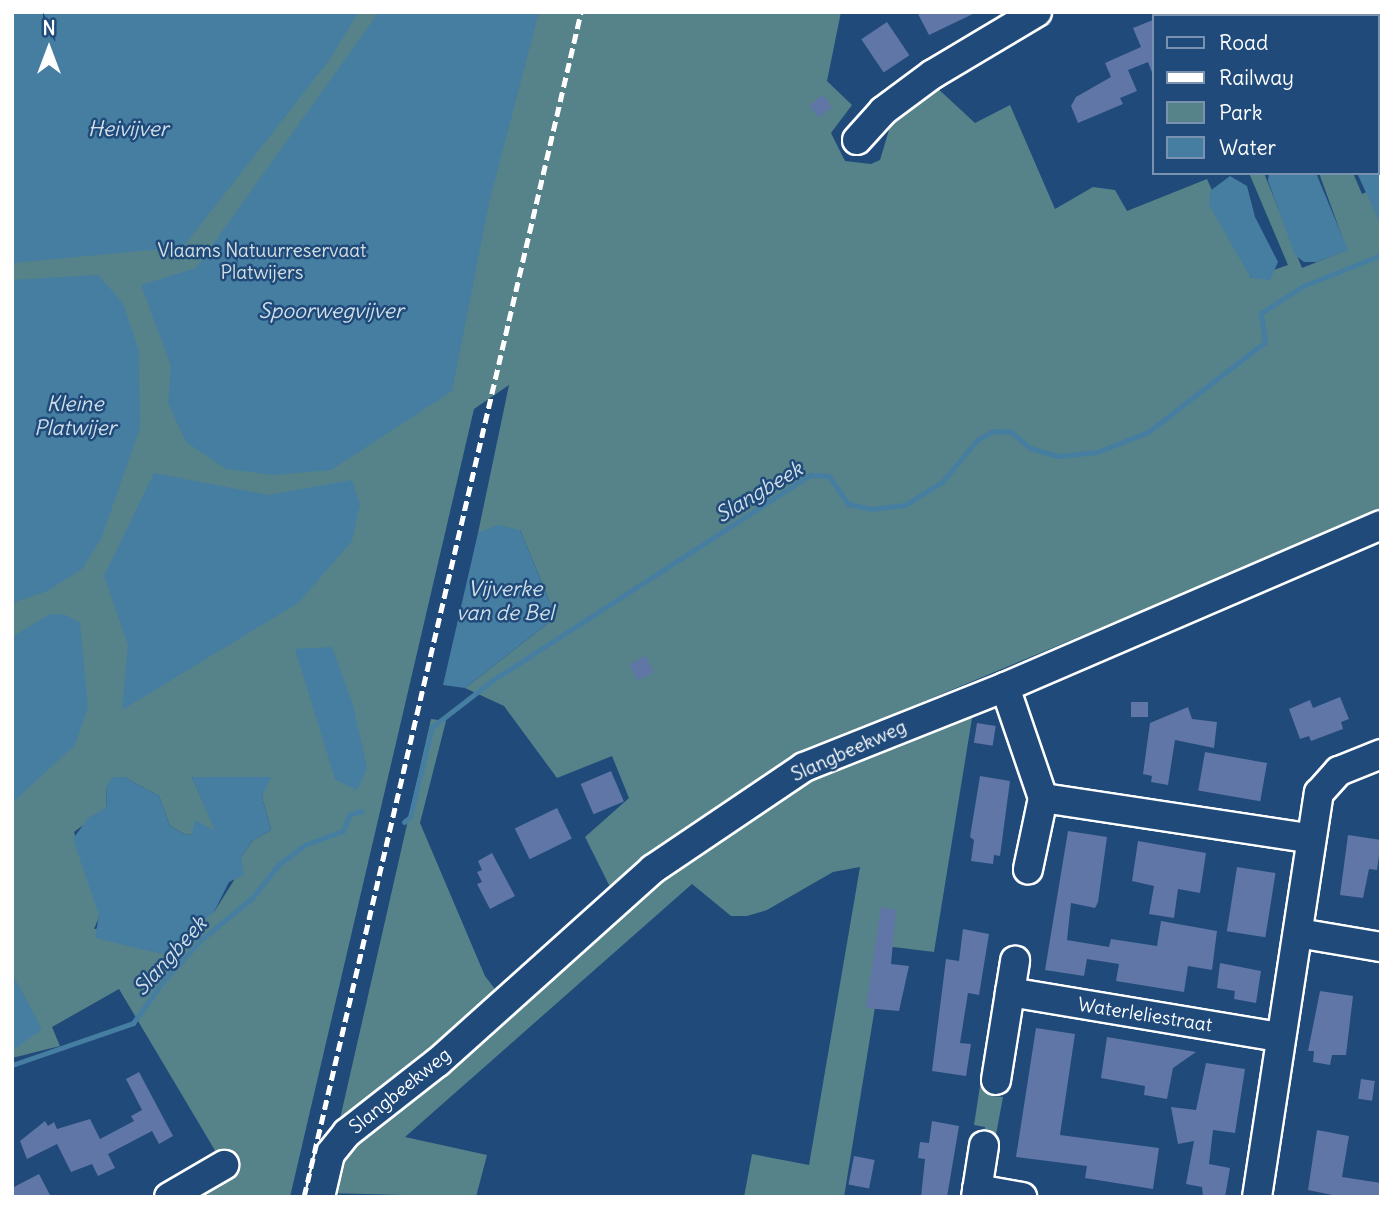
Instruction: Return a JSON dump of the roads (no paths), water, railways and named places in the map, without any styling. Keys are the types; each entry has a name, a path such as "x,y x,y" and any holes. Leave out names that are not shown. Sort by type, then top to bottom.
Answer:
{"street":[{"path":"857,140 884,111 933,74 1037,12"},
{"name":"Slangbeekweg","path":"320,1197 330,1154 347,1133 438,1062 653,869 708,829 804,767 1005,687 1381,526"},
{"path":"1005,687 1043,798 1028,869"},
{"path":"1257,1197 1279,1037 1298,933 1309,838 1319,793 1339,771 1381,754"},
{"path":"1043,798 1309,838"},
{"path":"1298,933 1381,947"},
{"path":"996,1080 1015,961"},
{"name":"Waterleliestraat","path":"1010,992 1279,1037"},
{"path":"984,1146 977,1193 1022,1197"},
{"path":"169,1197 224,1165"}],"water":[{"name":"Heivijver","path":"12,12 359,12 327,63 183,247 12,263"},
{"name":"Spoorwegvijver","path":"379,12 539,12 489,203 452,391 331,470 273,475 226,469 186,442 168,403 171,366 141,285 196,268"},
{"path":"1379,144 1381,144 1381,225 1358,175 1379,175"},
{"path":"1269,175 1317,175 1348,250 1317,262 1304,262 1295,255 1268,181"},
{"path":"1230,176 1247,186 1255,217 1278,262 1270,280 1251,278 1209,205 1210,191"},
{"name":"Kleine Platwijer","path":"98,275 123,303 139,351 140,428 101,539 82,569 47,591 12,603 12,280"},
{"path":"154,473 268,495 352,480 360,504 352,541 298,603 122,710 128,645 104,576"},
{"name":"Vijverke van de Bel","path":"498,525 520,530 556,617 465,688 443,685 478,533"},
{"path":"50,614 66,615 80,623 88,707 75,745 12,803 12,637"},
{"path":"332,647 353,705 367,768 357,790 335,779 295,649"},
{"path":"113,777 124,777 159,796 170,826 186,835 192,834 195,820 215,831 192,777 271,777 262,797 271,830 253,840 241,857 244,875 229,882 214,912 162,954 95,938 99,915 73,839 88,818 106,808 107,786"},
{"path":"12,973 42,1029 12,1051"}],"waterway":[{"name":"Slangbeek","path":"404,822 410,817 432,727 493,680 810,475 829,476 848,504 871,509 905,505 942,482 977,440 993,431 1011,432 1030,448 1058,456 1097,452 1148,432 1265,342 1261,313 1303,286 1381,255"},
{"name":"Slangbeek","path":"12,1065 133,1023 164,980 202,939 252,898 279,864 307,844 343,831 350,814 362,811"}],"railway":[{"path":"304,1197 581,12"}],"park label":[{"name":"Vlaams Natuurreservaat Platwijers","path":"262,262"}]}
